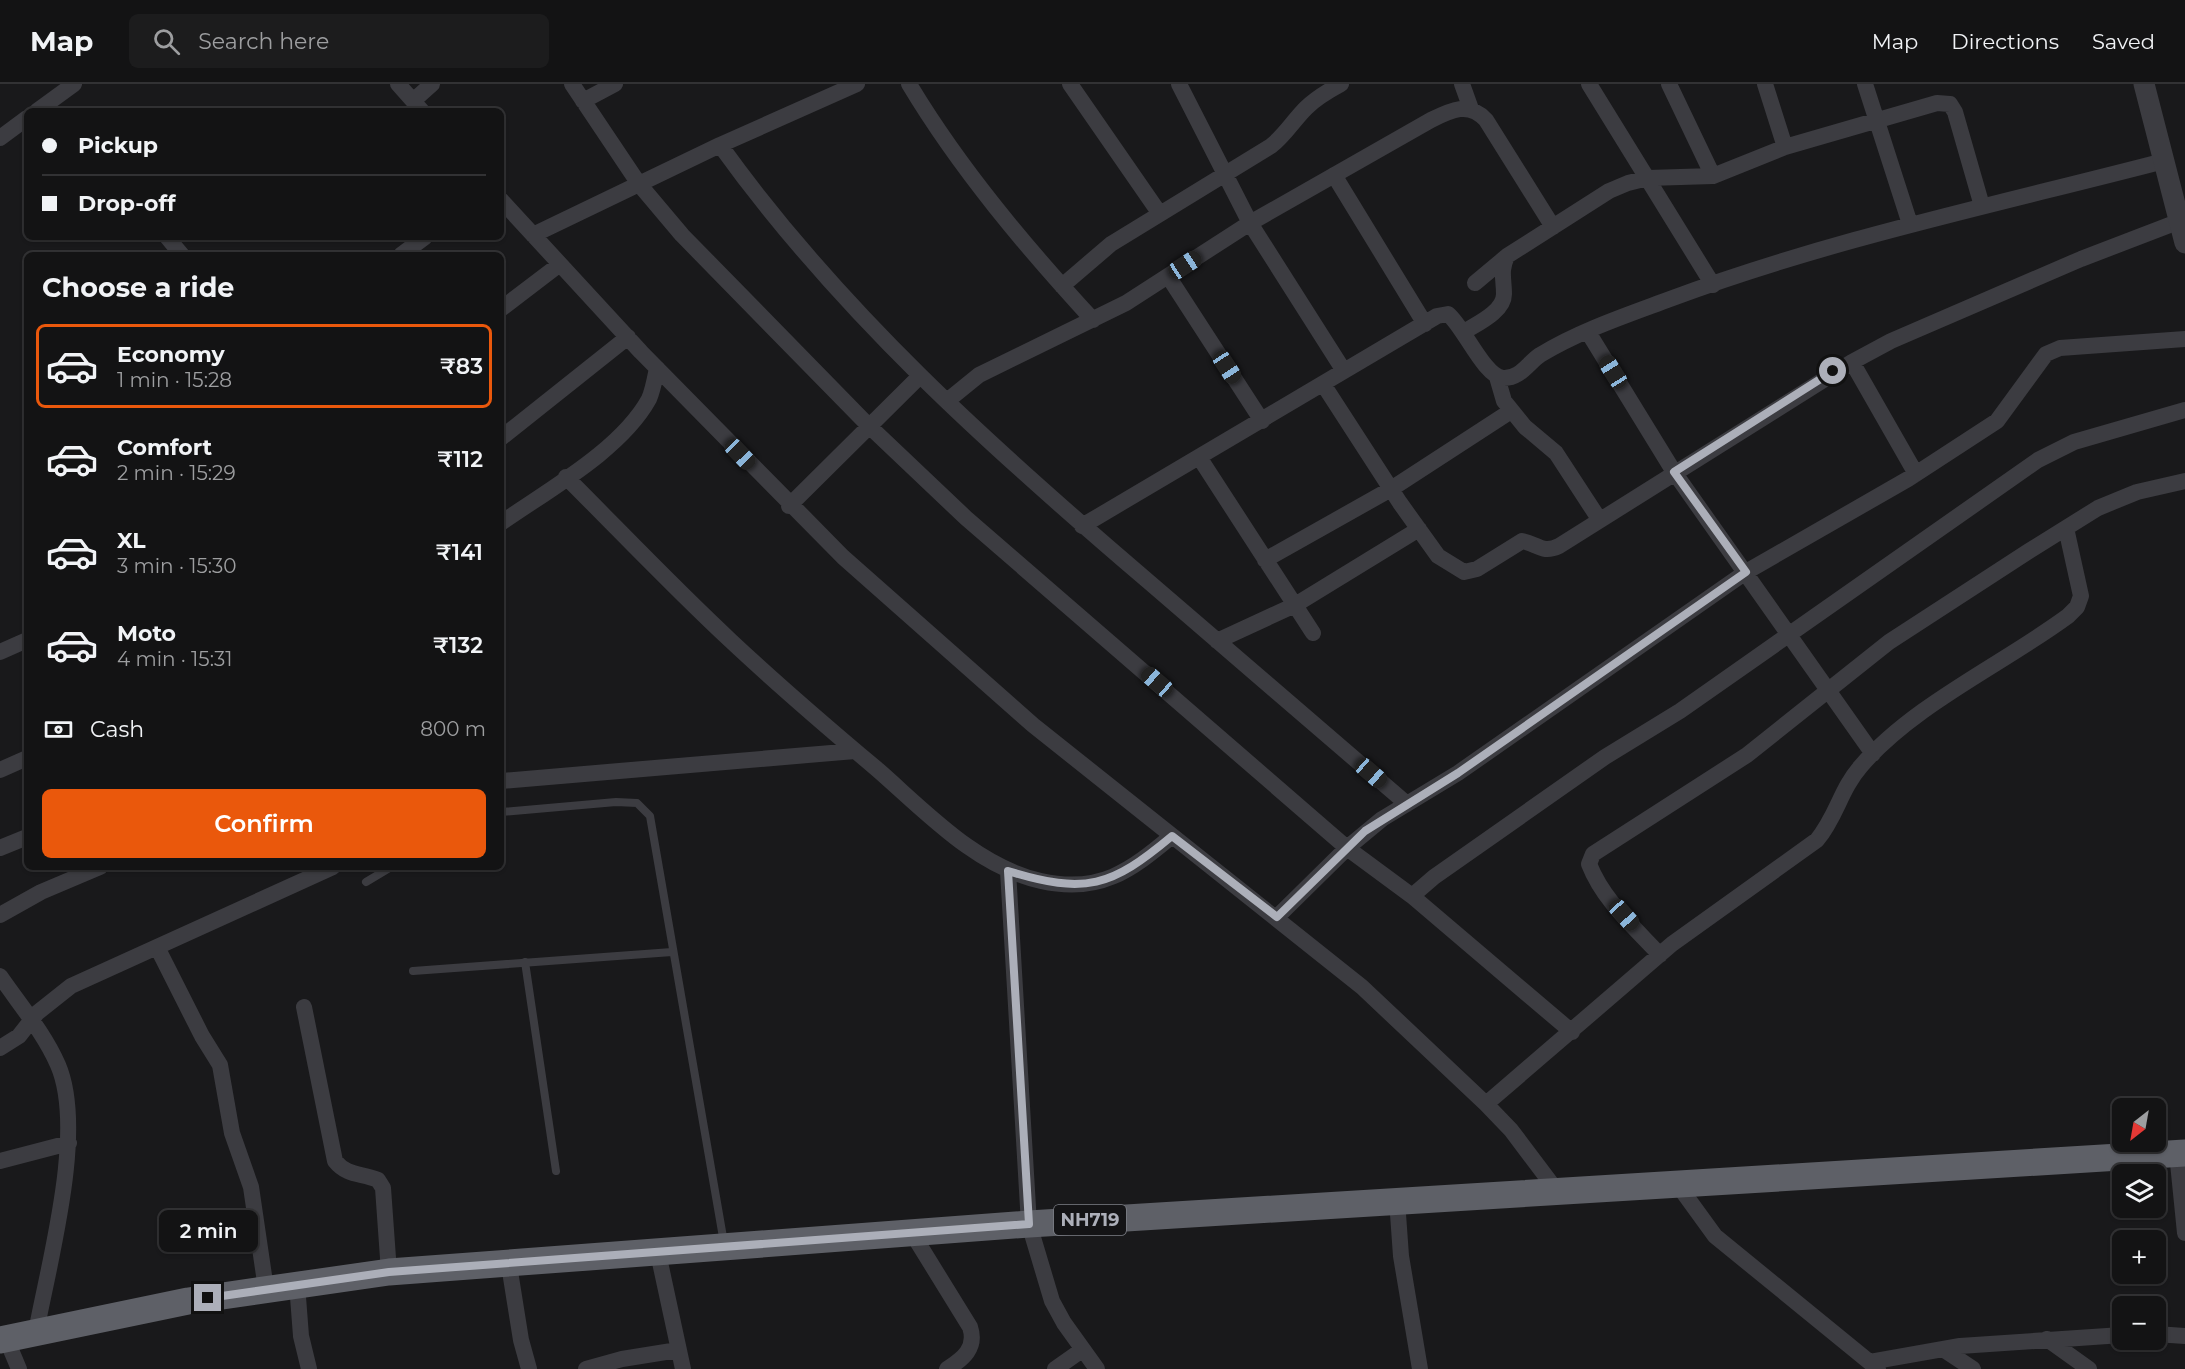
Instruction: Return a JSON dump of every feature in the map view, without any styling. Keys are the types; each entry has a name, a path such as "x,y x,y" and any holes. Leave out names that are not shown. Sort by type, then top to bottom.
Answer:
{"highway":[{"name":"NH719","path":"3,1339 150,1308 297,1284 389,1272 509,1265 725,1246 1029,1224 2181,1153"}],"street":[{"path":"57,106 74,84"},
{"path":"398,84 418,106 432,84"},
{"path":"572,84 639,184 722,278 868,425 966,518 1347,848 1412,896 1572,1032"},
{"path":"583,101 615,84"},
{"path":"533,235 720,145 857,84"},
{"path":"909,84 945,140 1062,286 1093,320"},
{"path":"1070,84 1160,214"},
{"path":"1179,84 1250,223 1344,372"},
{"path":"1062,286 1111,244 1225,176 1280,139 1305,108 1319,96 1341,84"},
{"path":"1461,84 1471,109"},
{"path":"1588,84 1713,285"},
{"path":"1669,84 1713,176"},
{"path":"1765,84 1785,147"},
{"path":"1865,84 1910,224"},
{"path":"2145,84 2185,243"},
{"path":"1474,283 1508,256 1610,191 1648,178 1713,176 1785,147 1937,103 1950,104 1956,112 1982,206"},
{"path":"947,401 979,375 1093,320 1168,276 1250,223 1447,112 1459,108 1479,112 1486,120 1553,227"},
{"path":"0,138 24,120"},
{"path":"720,145 761,202 809,260 920,376 1082,526 1407,804"},
{"path":"1497,377 1517,375 1540,355 1588,332 1713,285 1910,224 2164,161"},
{"path":"1334,175 1425,324"},
{"path":"504,203 628,338 789,506 843,557 982,682 1362,987 1486,1104 1511,1131 1557,1191"},
{"path":"1323,384 1391,489 1438,556 1464,572 1477,569 1522,541 1532,542 1541,550 1549,551 1852,362 1891,341 2071,264 2180,222"},
{"path":"170,240 180,252"},
{"path":"405,252 421,240"},
{"path":"1464,332 1501,304 1505,295 1502,267 1508,256"},
{"path":"504,307 560,264"},
{"path":"1168,276 1262,421"},
{"path":"1082,526 1437,316 1448,314 1497,377 1504,401 1511,411 1525,427 1556,453 1599,519"},
{"path":"1588,332 1674,472 1873,754"},
{"path":"504,436 628,338"},
{"path":"1277,917 1365,831 1458,773 1746,572 1916,474 1997,421 2046,354 2060,348 2185,339"},
{"path":"1852,362 1916,474"},
{"path":"504,521 607,446 634,419 650,396 657,368"},
{"path":"789,506 868,425 920,376"},
{"path":"1412,896 1434,877 1605,757 1669,719 2051,451 2185,410"},
{"path":"1265,560 1391,489 1511,411"},
{"path":"1199,457 1314,633"},
{"path":"566,477 732,642 955,836 1008,871 1060,884 1101,881 1137,865 1172,836"},
{"path":"1660,955 1611,902 1594,878 1589,864 1593,854 1747,755 1889,642 2066,528 2114,501 2185,481"},
{"path":"1486,1104 1660,955 1817,840 1828,827 1839,797 1848,781 1873,754 1916,718 2040,636 2077,607 2080,588 2066,528"},
{"path":"1217,641 1295,606 1419,530"},
{"path":"0,652 24,641"},
{"path":"504,781 855,751"},
{"path":"0,770 24,759"},
{"path":"0,848 24,838"},
{"path":"0,915 41,892 93,870"},
{"path":"1008,871 1029,1224 1052,1301 1082,1350 1097,1369"},
{"path":"0,1048 19,1036 51,999 71,986 157,947 304,873"},
{"path":"157,947 197,1027 220,1065 232,1133 251,1187 266,1289"},
{"path":"0,976 31,1020 59,1067 66,1092 69,1143 36,1332"},
{"path":"304,1007 334,1161 341,1169 351,1174 378,1180 383,1188 389,1272"},
{"path":"0,1161 69,1143"},
{"path":"2181,1153 2185,1233"},
{"path":"1678,1185 1715,1236 1874,1365 1943,1349 2112,1336"},
{"path":"1397,1200 1401,1256 1420,1369"},
{"path":"912,1233 970,1327 973,1336 966,1354 947,1369"},
{"path":"658,1253 683,1369"},
{"path":"509,1265 521,1340 529,1369"},
{"path":"297,1284 301,1336 309,1369"},
{"path":"2166,1335 2185,1336"},
{"path":"3,1339 19,1369"},
{"path":"2047,1339 2089,1369"},
{"path":"1943,1349 1973,1369"},
{"path":"586,1369 622,1359 678,1350"},
{"path":"1055,1369 1082,1350"}],"lane":[{"path":"504,812 616,802 638,803 650,816 725,1246"},
{"path":"366,882 386,870"},
{"path":"413,971 672,952"},
{"path":"525,962 556,1171"}],"route":[{"path":"208,1298 389,1272 509,1265 725,1246 1029,1224 1008,871 1060,884 1101,881 1126,872 1172,836 1277,917 1365,831 1458,773 1746,572 1674,472 1833,371"}]}
